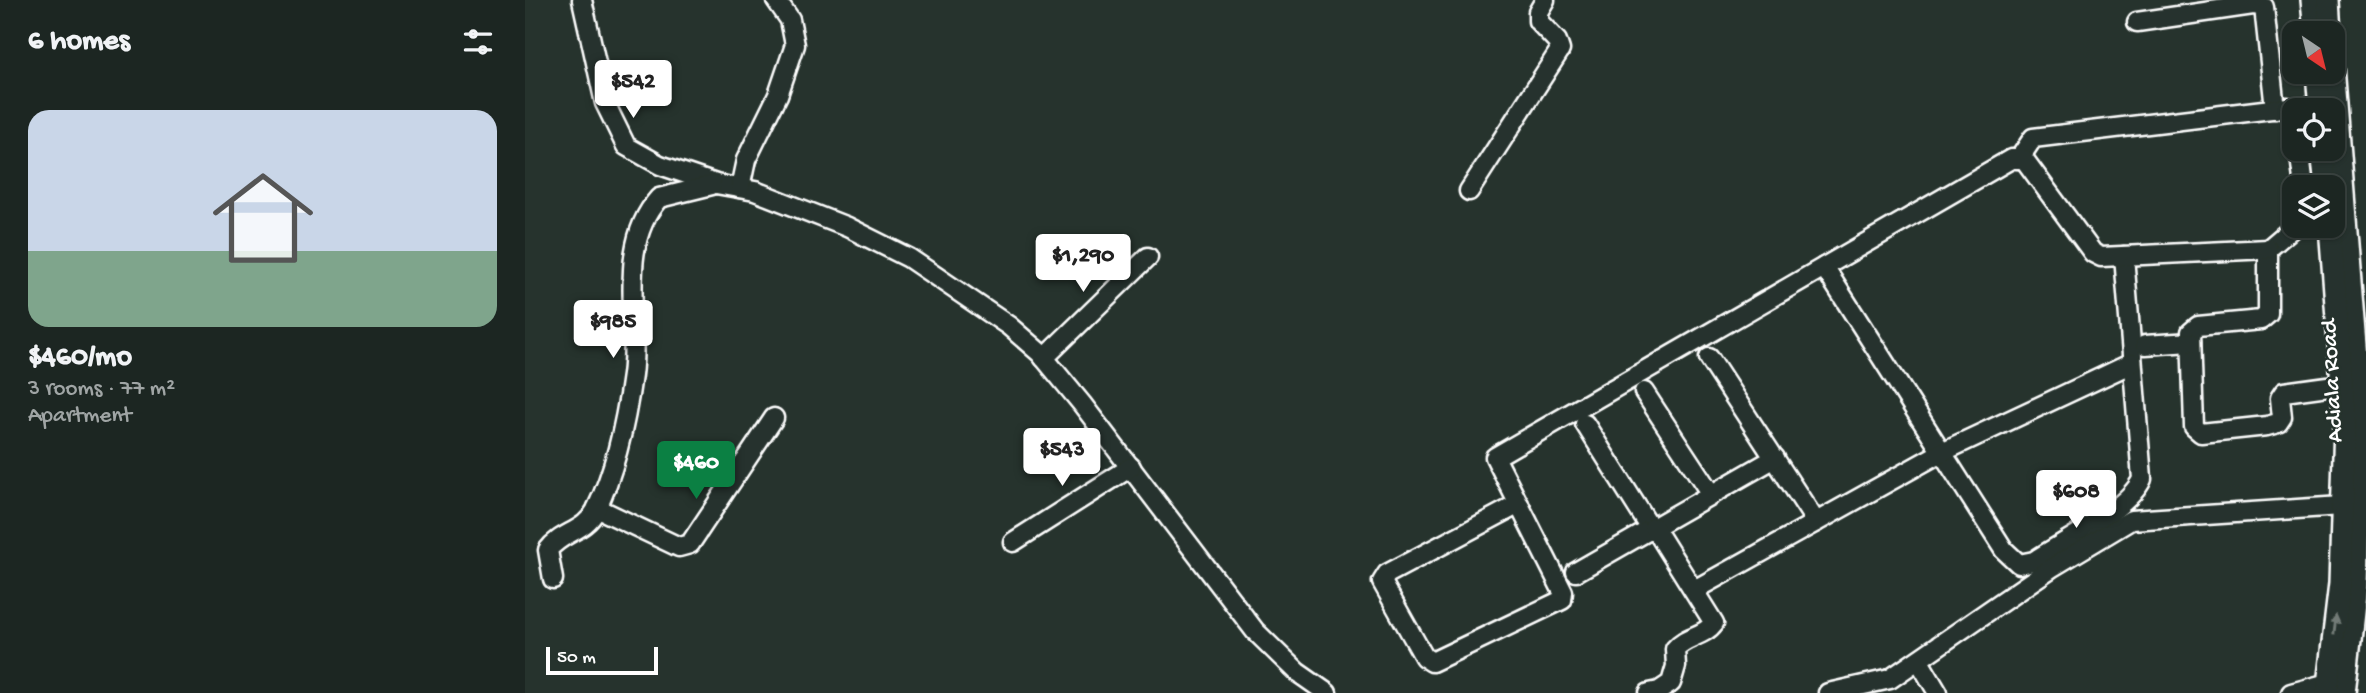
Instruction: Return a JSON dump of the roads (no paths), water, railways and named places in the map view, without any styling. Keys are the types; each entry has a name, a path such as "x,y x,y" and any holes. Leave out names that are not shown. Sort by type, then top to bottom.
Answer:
{"main road":[{"path":"2312,0 2314,21"},
{"path":"2328,0 2329,21"},
{"name":"Adiala Road","path":"2334,84 2361,422 2352,505"},
{"name":"Adiala Road","path":"2331,238 2356,585 2333,690"}],"street":[{"path":"582,0 605,103 626,146 660,165 716,184 780,200 847,227 909,258 1009,326 1044,358 1131,467 1255,631 1297,672 1327,693"},
{"path":"740,188 746,160 778,95 795,45 790,20 776,0"},
{"path":"1469,191 1560,50 1557,41 1538,21 1538,12 1545,0"},
{"path":"2137,22 2243,3 2264,7 2267,12 2275,108"},
{"path":"2019,159 2033,138 2282,107"},
{"path":"1519,504 1387,574 1382,582 1425,657 1432,662 1562,600 1563,592 1519,504 1495,457 2011,159 2024,159 2093,253 2101,257 2268,249 2282,237"},
{"path":"553,579 548,550 554,541 583,527 597,508 620,442 632,372 635,245 651,207 659,198 716,184"},
{"path":"2268,249 2268,314 2261,320 2198,326 2191,332 2194,427 2201,433 2279,423 2282,417 2280,398 2284,392 2342,384"},
{"path":"1824,267 2004,550 2019,564 2034,561 2126,500 2142,480 2124,256"},
{"path":"1044,358 1148,257"},
{"path":"2145,345 2191,342"},
{"path":"1709,358 1817,522"},
{"path":"1694,590 1943,452 2132,363"},
{"path":"1644,391 1711,494"},
{"path":"597,508 679,547 690,544 774,418"},
{"path":"1585,425 1714,623 1707,632 1679,643 1675,649 1671,683 1659,691 1649,693"},
{"path":"1576,572 1775,458"},
{"path":"1013,542 1131,467"},
{"path":"1828,693 1890,679 2021,587 2131,520 2352,505"},
{"path":"1919,661 1938,693"},
{"path":"2291,693 2333,690"}]}
